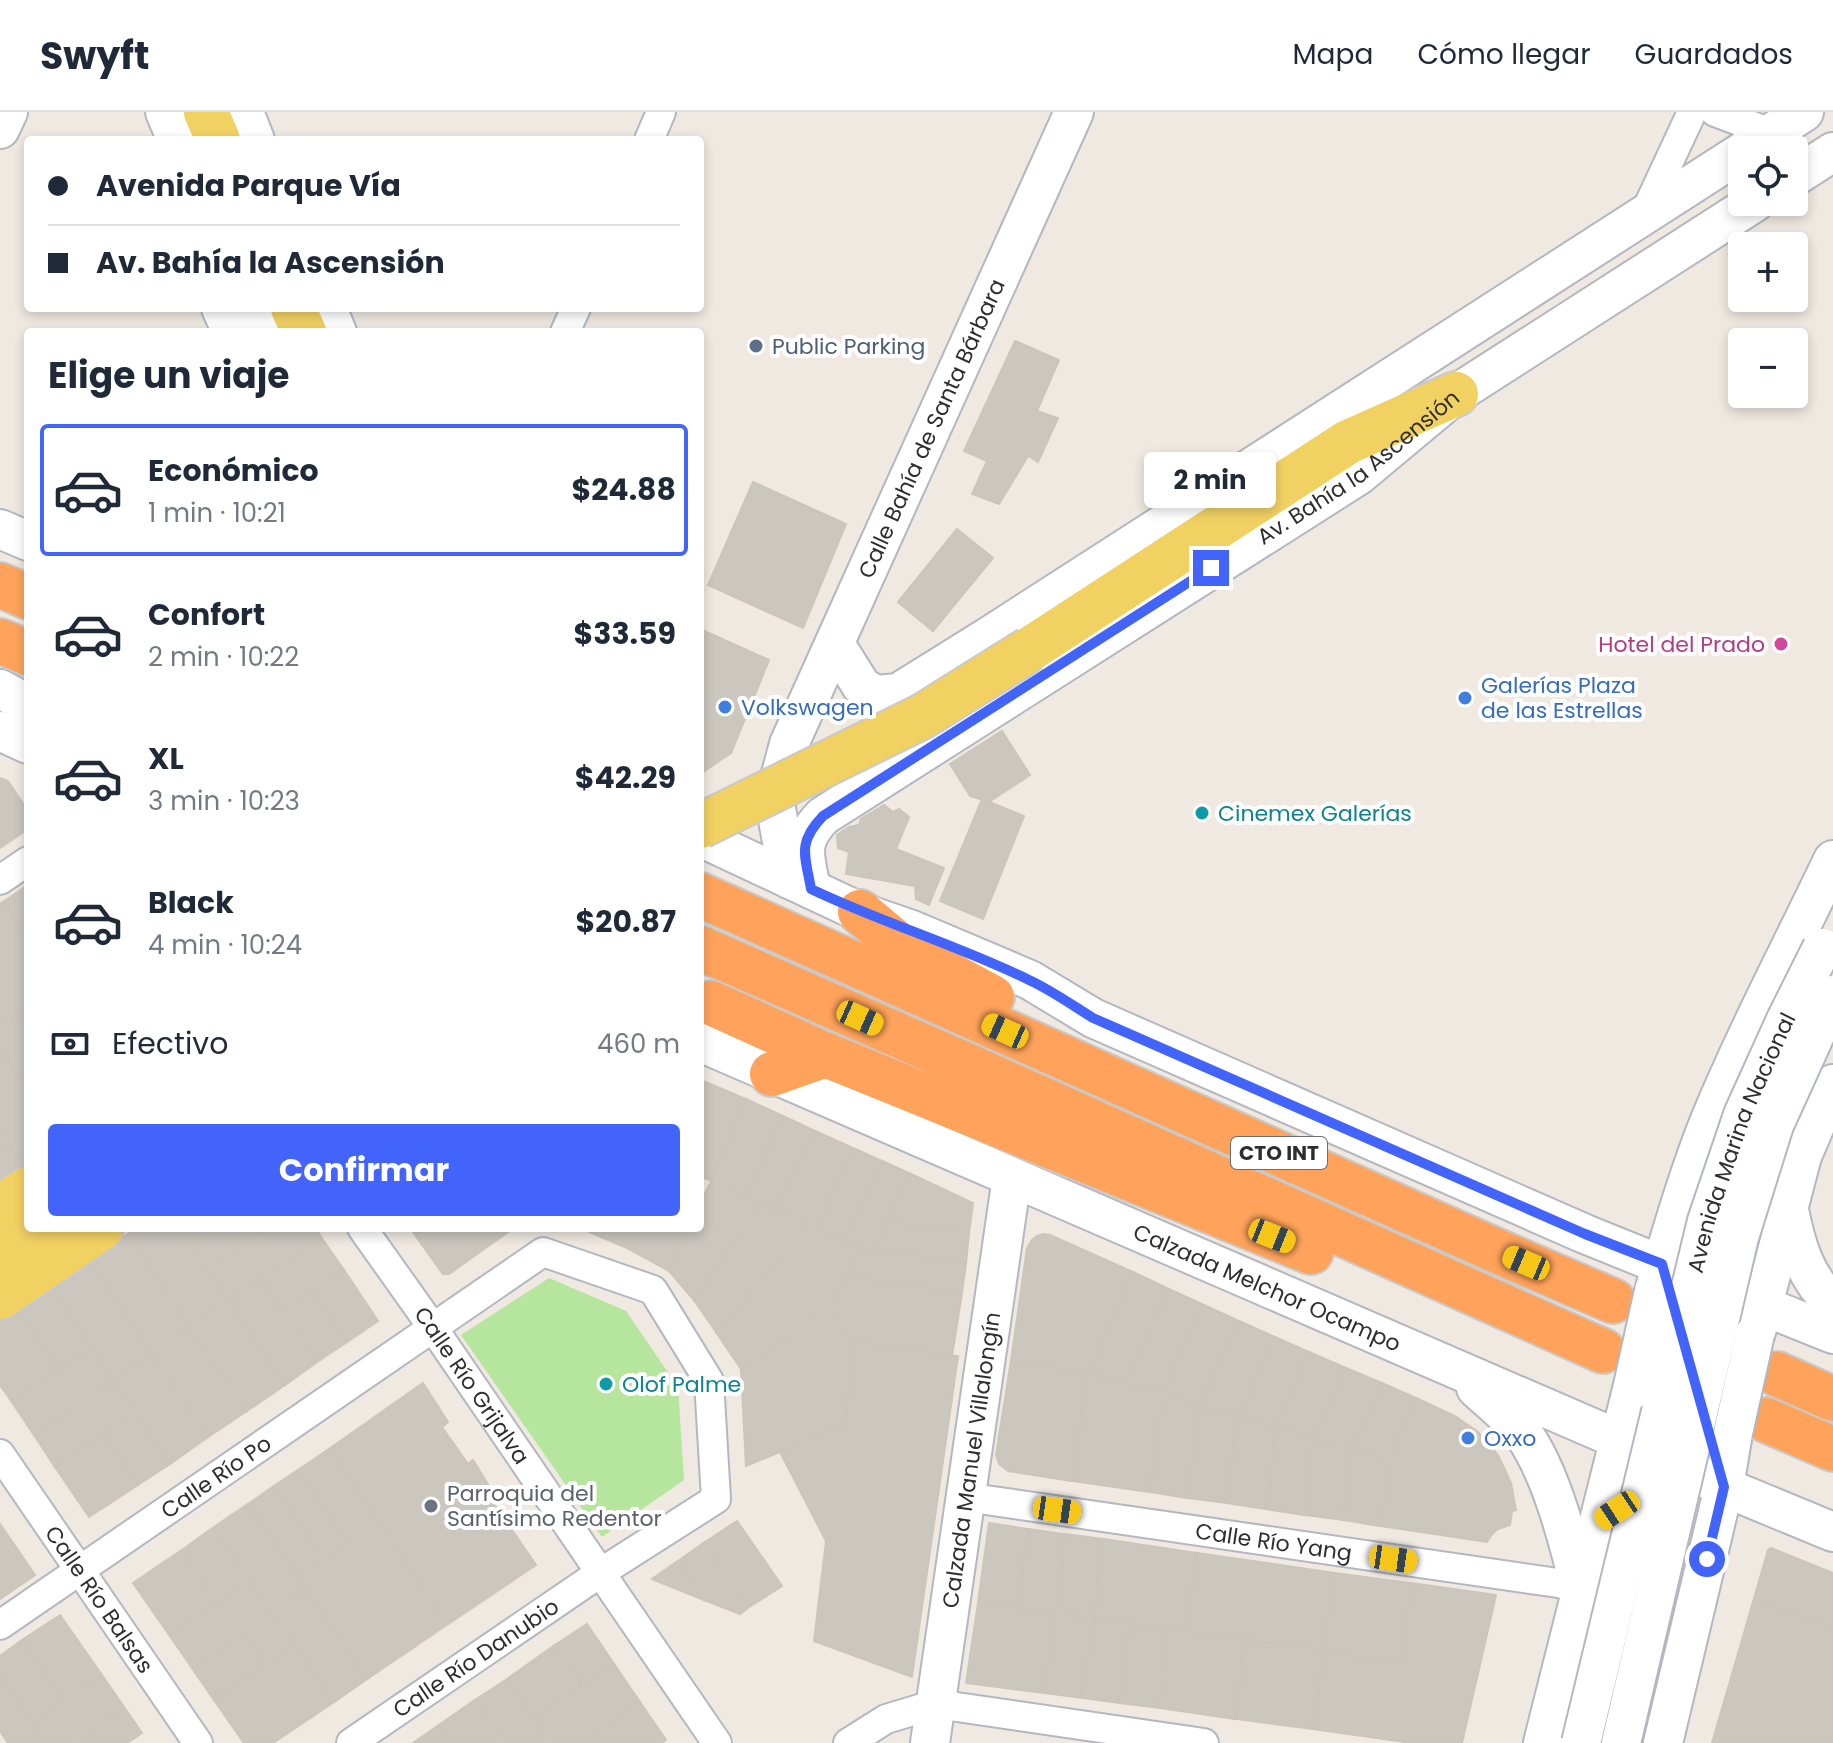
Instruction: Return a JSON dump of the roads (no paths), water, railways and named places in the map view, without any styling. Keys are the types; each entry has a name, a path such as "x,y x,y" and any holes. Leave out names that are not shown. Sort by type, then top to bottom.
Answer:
{"highway":[{"path":"0,585 24,595"},
{"path":"0,641 24,651"},
{"name":"CTO INT","path":"704,897 1497,1251 1650,1288"},
{"path":"860,912 905,950 988,993 1061,1056"},
{"name":"CTO INT","path":"704,950 1603,1351"},
{"path":"704,1014 826,1055 1419,1296 1477,1295"},
{"path":"761,1069 826,1055"},
{"path":"1324,1227 1497,1251"},
{"path":"1777,1374 1833,1399"},
{"path":"1735,1425 1833,1449"}],"main road":[{"path":"0,129 8,112"},
{"path":"137,112 147,136"},
{"path":"165,112 175,136"},
{"path":"206,112 216,136"},
{"path":"244,112 253,136"},
{"name":"Calle Bahía de Santa Bárbara","path":"789,744 1074,112"},
{"path":"1767,136 1804,112"},
{"path":"1808,168 1833,152"},
{"path":"835,644 862,687 876,695 898,693 1728,161"},
{"name":"Av. Bahía la Ascensión","path":"800,884 804,846 811,829 823,816 1359,475 1456,394 1733,216"},
{"path":"265,312 304,323"},
{"path":"704,824 923,716 1348,442 1456,394"},
{"path":"0,529 24,539"},
{"path":"0,689 24,702"},
{"path":"0,731 24,742"},
{"path":"789,744 776,793 776,809 800,884"},
{"path":"704,802 753,778 789,744"},
{"name":"CTO INT","path":"704,839 860,912 912,930 1030,980 1093,1018 1585,1234 1650,1288 1759,1320 1833,1334"},
{"name":"Avenida Marina Nacional","path":"1553,1732 1581,1589 1632,1390 1650,1288 1711,1119 1833,860"},
{"name":"Avenida Marina Nacional","path":"1581,1743 1707,1221 1743,1115 1827,937"},
{"name":"Avenida Marina Nacional","path":"1621,1743 1739,1237 1774,1125 1833,995"},
{"path":"704,1014 761,1069"},
{"name":"Calzada Melchor Ocampo","path":"761,1069 1833,1532"},
{"path":"1662,1743 1788,1204 1802,1156 1833,1084"},
{"name":"Calzada Manuel Villalongín","path":"930,1743 1012,1177"},
{"path":"0,1207 24,1192"},
{"path":"1788,1204 1797,1246 1809,1274 1833,1303"},
{"path":"0,1254 32,1232"},
{"path":"0,1297 95,1232"},
{"path":"1650,1288 1735,1425"},
{"path":"1460,1372 1524,1434 1553,1496 1581,1589"},
{"path":"1598,1522 1636,1503 1656,1503 1674,1509 1690,1521 1701,1538 1707,1559"}],"street":[{"path":"1644,215 1692,112"},
{"path":"1715,112 1743,136"},
{"path":"0,880 24,864"},
{"name":"Calle Río Grijalva","path":"365,1232 717,1743"},
{"name":"Calle Río Po","path":"0,1625 543,1252 653,1290 709,1381 716,1499 600,1573"},
{"name":"Calle Río Balsas","path":"0,1454 198,1743"},
{"name":"Calle Río Yang","path":"965,1497 1545,1581 1581,1589"},
{"name":"Calle Río Danubio","path":"351,1743 600,1573"},
{"path":"1569,1641 1681,1667"},
{"path":"848,1743 886,1719 936,1704 1204,1743"}],"place":[{"name":"Public Parking","path":"756,346"},
{"name":"Hotel del Prado","path":"1781,644"},
{"name":"Galerías Plaza de las Estrellas","path":"1465,698"},
{"name":"Volkswagen","path":"725,707"},
{"name":"Cinemex Galerías","path":"1202,813"},
{"name":"Olof Palme","path":"606,1384"},
{"name":"Oxxo","path":"1468,1438"},
{"name":"Parroquia del Santísimo Redentor","path":"431,1506"}]}
